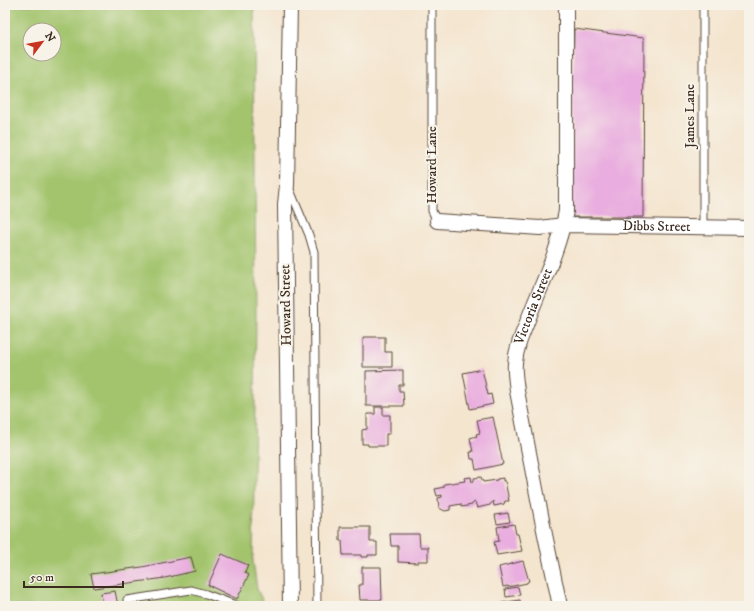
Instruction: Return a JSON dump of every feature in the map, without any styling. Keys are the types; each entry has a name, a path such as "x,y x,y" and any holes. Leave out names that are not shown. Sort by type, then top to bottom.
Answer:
{"street":[{"name":"Howard Street","path":"290,5 287,185 285,204 290,606"},
{"name":"Victoria Street","path":"560,606 516,391 515,373 517,349 550,266 566,211 566,5"},
{"name":"Howard Lane","path":"437,221 540,228 563,225"},
{"name":"Dibbs Street","path":"563,225 749,228"}],"lane":[{"name":"Howard Lane","path":"432,5 432,211 437,221"},
{"name":"James Lane","path":"703,5 703,227"},
{"path":"287,185 309,235 314,252 318,606"},
{"path":"127,600 191,590 238,606"}],"green space":[{"path":"5,5 254,5 256,317 253,561 257,589 265,606 5,606"}],"building":[{"path":"574,29 644,38 643,217 570,217"},
{"path":"363,337 385,337 385,352 392,352 392,367 363,367"},
{"path":"482,369 488,395 491,394 493,404 470,409 463,373"},
{"path":"403,370 403,385 399,385 399,391 403,391 404,406 366,406 366,371"},
{"path":"375,407 383,407 383,415 390,415 390,434 386,434 386,446 368,446 368,444 362,444 362,430 367,429 367,414 375,414"},
{"path":"493,417 503,464 476,470 474,459 471,459 470,452 473,452 470,438 477,436 476,434 480,433 477,420"},
{"path":"471,477 472,482 474,481 474,478 481,477 483,482 503,478 509,501 505,501 504,504 494,506 493,501 490,505 477,508 475,502 472,505 461,507 461,504 450,506 450,510 445,511 439,508 438,498 442,497 442,495 437,496 435,489 444,487 444,484 465,481 464,478"},
{"path":"508,513 510,522 497,524 495,515"},
{"path":"514,524 522,551 497,555 494,542 499,541 497,527"},
{"path":"340,527 370,527 370,542 377,542 377,555 361,557 361,555 343,555 342,541 340,541"},
{"path":"390,534 419,534 420,547 428,547 428,561 418,561 418,563 398,562 398,546 391,546"},
{"path":"222,554 248,565 245,573 249,575 237,599 208,585"},
{"path":"191,557 195,571 165,578 94,588 91,574 142,567"},
{"path":"523,561 529,581 527,583 503,587 499,567"},
{"path":"362,567 381,567 382,600 360,600 359,585 362,585"},
{"path":"518,587 520,595 506,597 505,589"},
{"path":"115,591 118,606 103,606 101,593"},
{"path":"520,600 521,606 501,606 501,603"}]}
